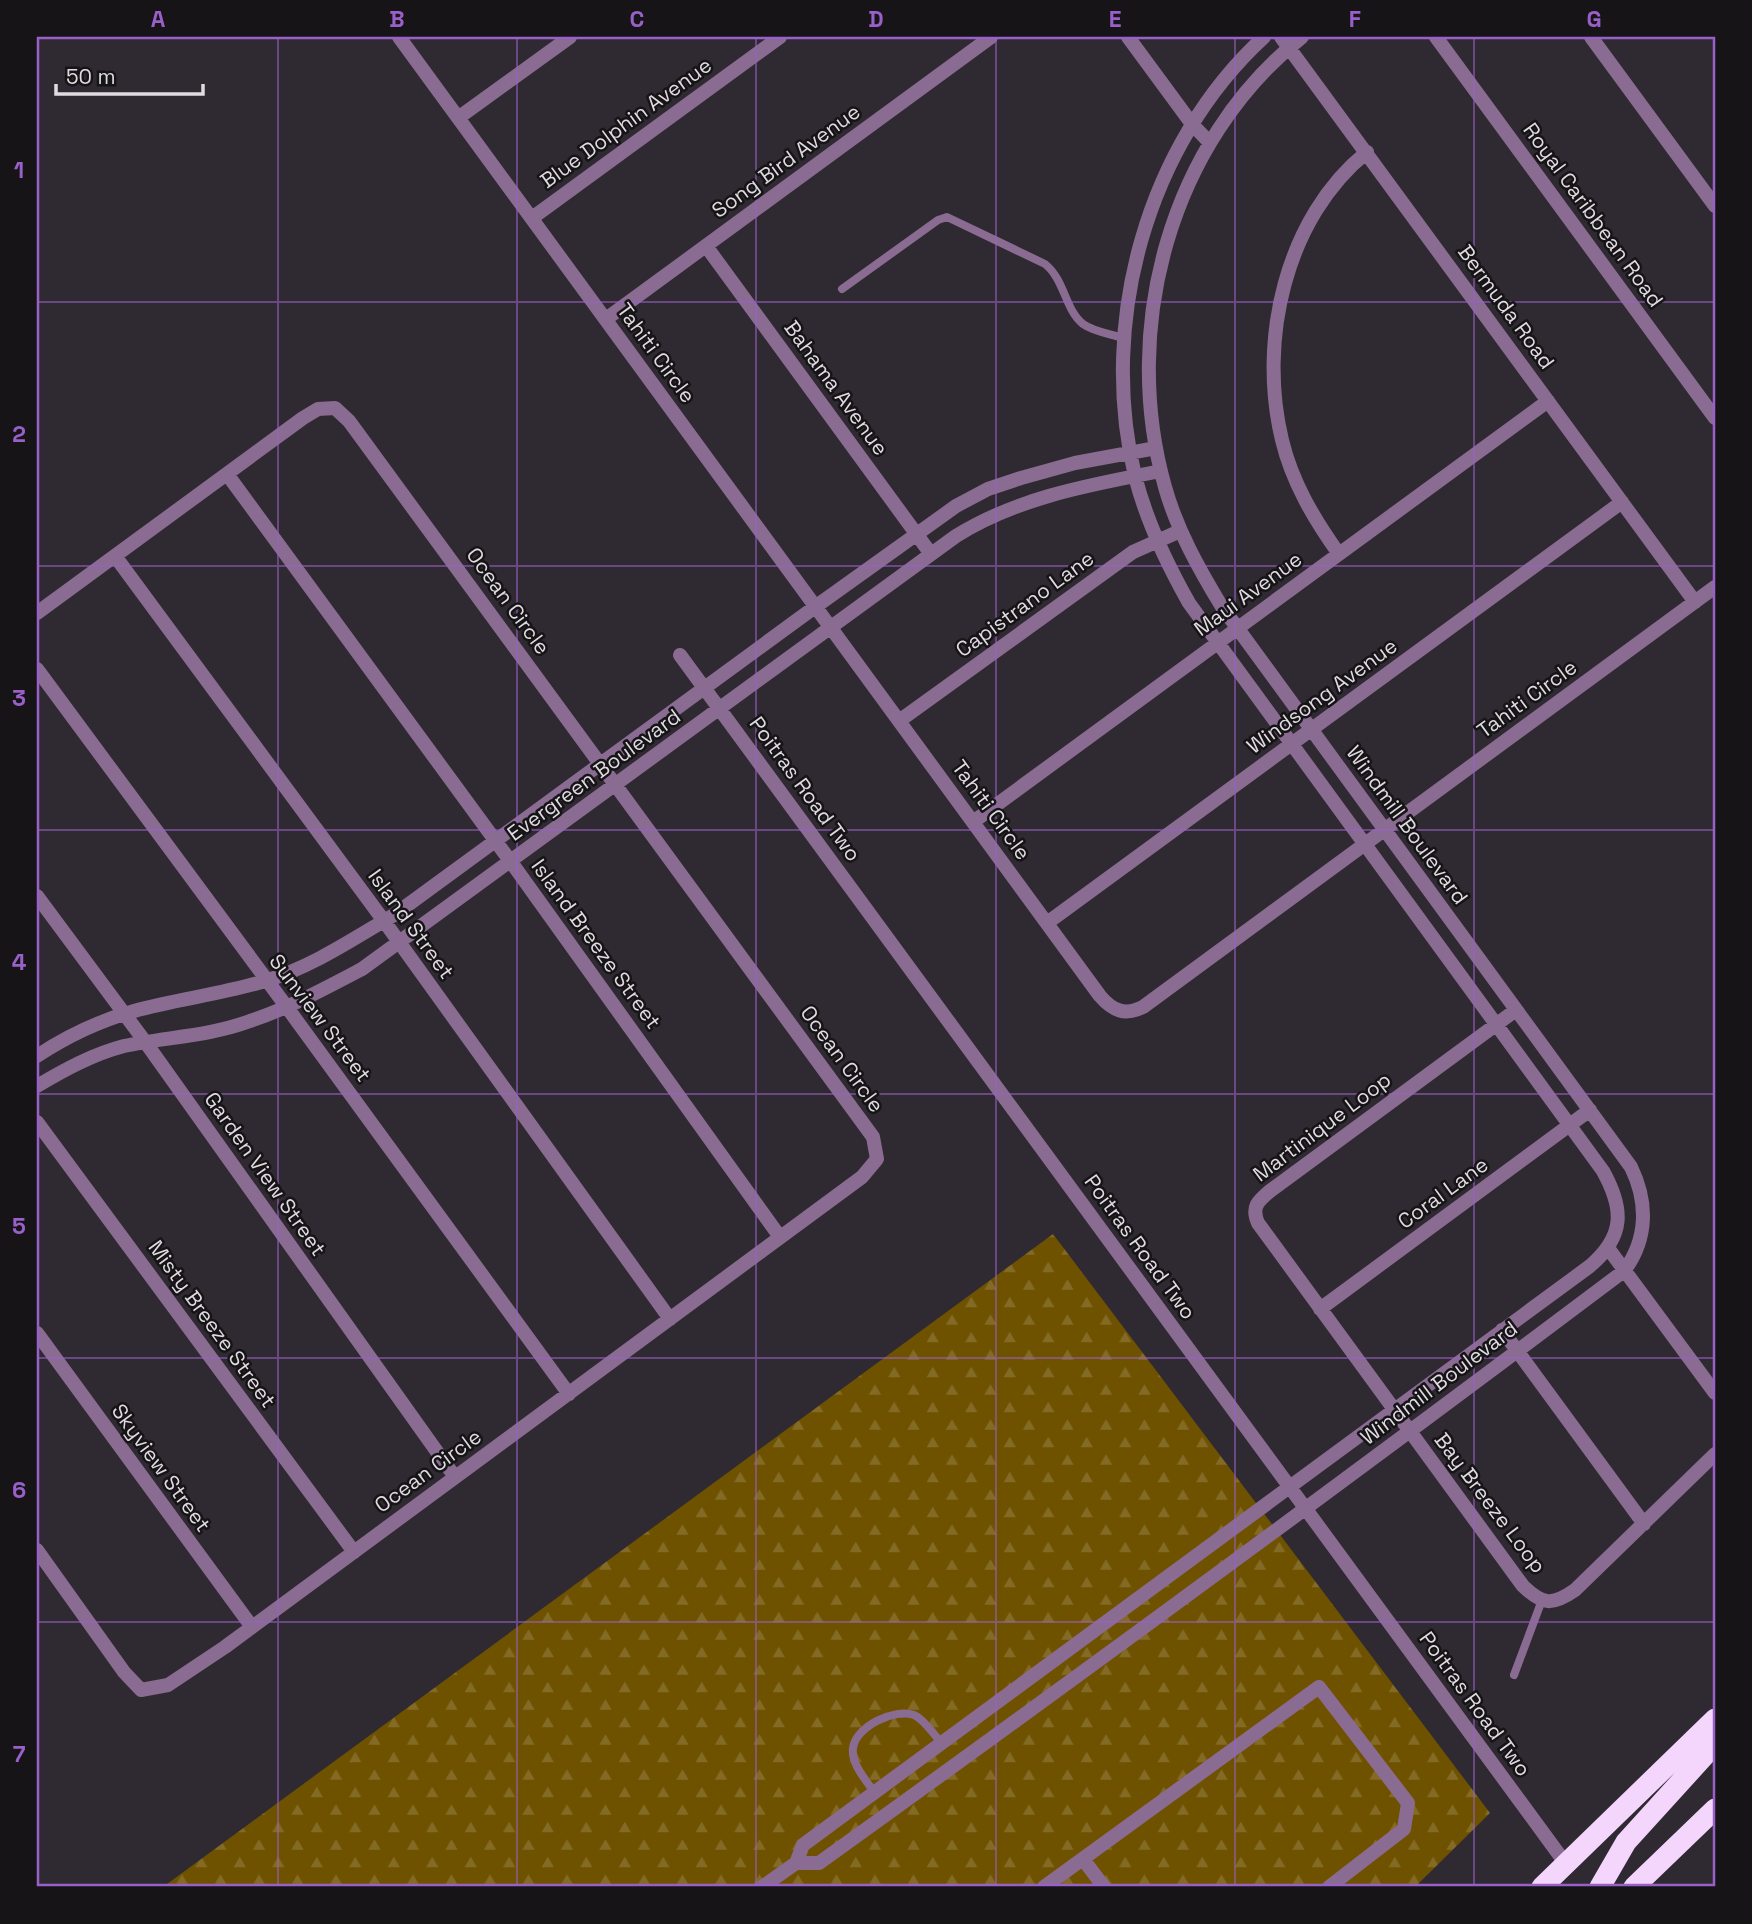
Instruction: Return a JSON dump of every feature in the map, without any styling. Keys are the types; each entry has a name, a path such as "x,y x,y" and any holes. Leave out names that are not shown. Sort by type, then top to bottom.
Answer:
{"highway":[{"path":"1542,1887 1715,1719"},
{"path":"1600,1887 1626,1842 1670,1797 1715,1744"},
{"path":"1634,1887 1715,1809"},
{"path":"1563,1887 1566,1864"}],"street":[{"name":"Tahiti Circle","path":"399,37 1106,1003 1119,1011 1136,1011 1715,587"},
{"path":"458,118 570,37"},
{"name":"Blue Dolphin Avenue","path":"532,218 780,37"},
{"name":"Song Bird Avenue","path":"606,319 991,37"},
{"path":"1128,37 1192,124 1210,143"},
{"path":"1264,37 1227,76 1192,124 1168,171 1140,247 1128,294 1125,339 1125,394 1135,476 1158,540 1189,603 1603,1171 1617,1201 1617,1226 1608,1248 1715,1393"},
{"name":"Windmill Boulevard","path":"1302,37 1285,42 1210,143 1176,214 1155,290 1149,339 1150,407 1161,471 1180,531 1205,580 1237,628 1631,1167 1639,1182 1643,1199 1642,1232 1632,1261 1624,1271 1518,1351 1307,1508 818,1863 796,1863 803,1845 1590,1266 1608,1248"},
{"name":"Royal Caribbean Road","path":"1436,37 1715,418"},
{"path":"1591,37 1715,206"},
{"name":"Bermuda Road","path":"1285,42 1695,602"},
{"path":"1339,554 1306,502 1282,442 1274,382 1275,340 1285,284 1308,225 1336,181 1367,152"},
{"name":"Bahama Avenue","path":"706,246 931,554"},
{"name":"Maui Avenue","path":"973,822 1548,401"},
{"name":"Ocean Circle","path":"37,612 310,414 318,409 335,408 349,421 873,1137 877,1159 862,1177 252,1628 168,1685 141,1690 124,1672 37,1550"},
{"name":"Evergreen Boulevard","path":"37,1056 66,1037 124,1015 266,981 332,952 384,921 916,533 972,497 1004,483 1075,463 1156,448"},
{"name":"Evergreen Boulevard","path":"37,1086 70,1067 123,1046 183,1038 249,1022 362,969 972,526 1022,503 1060,492 1161,471"},
{"name":"Island Breeze Street","path":"227,474 496,841 780,1237"},
{"name":"Windsong Avenue","path":"1047,923 1622,502"},
{"name":"Capistrano Lane","path":"899,720 1133,552 1180,531"},
{"name":"Island Street","path":"115,556 384,921 670,1319"},
{"name":"Poitras Road Two","path":"680,655 1566,1864"},
{"name":"Sunview Street","path":"37,669 569,1394"},
{"name":"Garden View Street","path":"37,896 146,1043 455,1478"},
{"name":"Martinique Loop","path":"1320,1309 1258,1223 1254,1209 1257,1202 1516,1010"},
{"name":"Coral Lane","path":"1320,1309 1590,1110"},
{"name":"Misty Breeze Street","path":"37,1122 354,1552"},
{"name":"Bay Breeze Loop","path":"1320,1309 1523,1586 1542,1600 1556,1601 1575,1590 1715,1454"},
{"path":"1502,1330 1644,1524"},
{"name":"Skyview Street","path":"37,1333 252,1628"},
{"path":"1044,1887 1319,1688 1408,1803 1404,1829 1329,1887"},
{"path":"916,1761 932,1782"},
{"path":"1083,1859 1104,1887"},
{"path":"762,1887 796,1863"}],"lane":[{"path":"842,289 938,220 947,218 1045,264 1055,272 1074,313 1083,324 1125,339"},
{"path":"1514,1675 1542,1600"},
{"path":"874,1792 856,1765 853,1748 859,1735 881,1718 898,1713 916,1716 941,1742"}],"green space":[{"path":"1053,1234 1490,1813 1415,1887 163,1887"}]}
